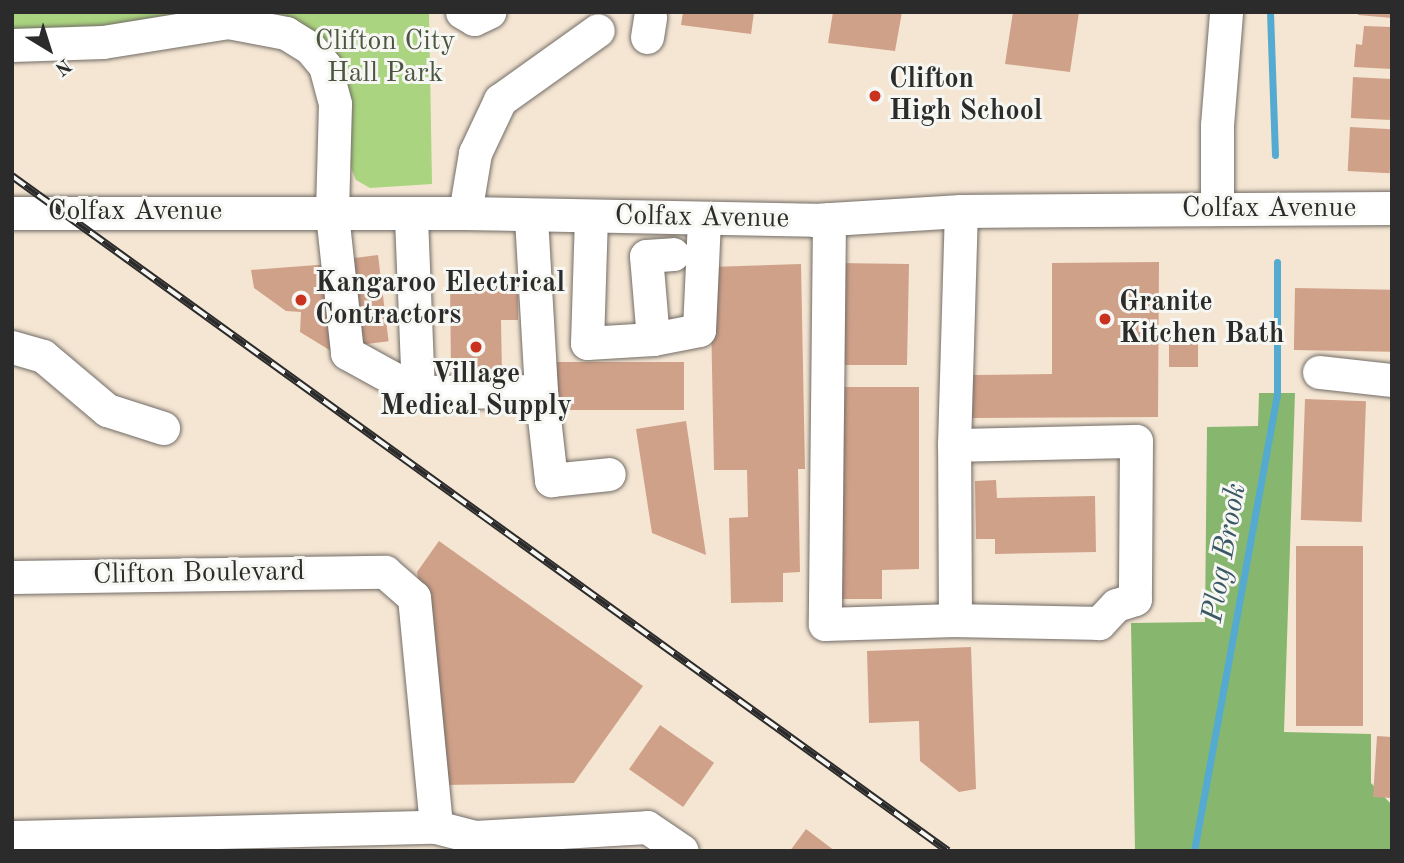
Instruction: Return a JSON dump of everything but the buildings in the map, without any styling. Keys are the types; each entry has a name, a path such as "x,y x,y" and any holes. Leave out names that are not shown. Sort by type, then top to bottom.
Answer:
{"street":[{"path":"462,12 474,19 489,12"},
{"path":"1217,209 1217,125 1226,12"},
{"path":"12,45 103,42 228,22 286,33 310,48 332,83 332,214 347,353 418,392 541,391"},
{"path":"464,213 475,153 500,100 598,30"},
{"name":"Colfax Avenue","path":"12,214 464,213 591,216 687,239 829,219 961,212 1392,208"},
{"path":"955,620 954,445 961,212"},
{"path":"411,214 418,392"},
{"path":"531,215 541,391 551,480 609,474"},
{"path":"591,216 587,343 652,323 699,330 687,239 646,256 652,323"},
{"path":"829,219 825,624 955,620 1099,623 1116,605 1135,599 1136,441 954,445"},
{"path":"12,347 43,356 107,410 163,428"},
{"path":"1319,372 1392,380"},
{"name":"Clifton Boulevard","path":"12,577 385,572 414,597 436,827"},
{"path":"12,837 436,827 475,837 649,839 682,851"}],"green space":[{"path":"12,12 189,12 70,31 12,32"},
{"name":"Clifton City Hall Park","path":"269,12 429,12 432,184 370,188 356,180 286,16"},
{"path":"1259,393 1295,393 1284,732 1371,734 1371,783 1392,805 1392,851 1135,851 1131,623 1205,622 1207,427 1258,426"}],"waterway":[{"name":"Plog Brook","path":"1270,12 1275,155"},
{"name":"Plog Brook","path":"1194,851 1277,394 1277,262"}],"railway":[{"path":"12,176 948,851"}],"place":[{"name":"Clifton High School","path":"875,96"},
{"name":"Kangaroo Electrical Contractors","path":"301,300"},
{"name":"Granite Kitchen Bath","path":"1105,319"},
{"name":"Village Medical Supply","path":"476,347"}]}
